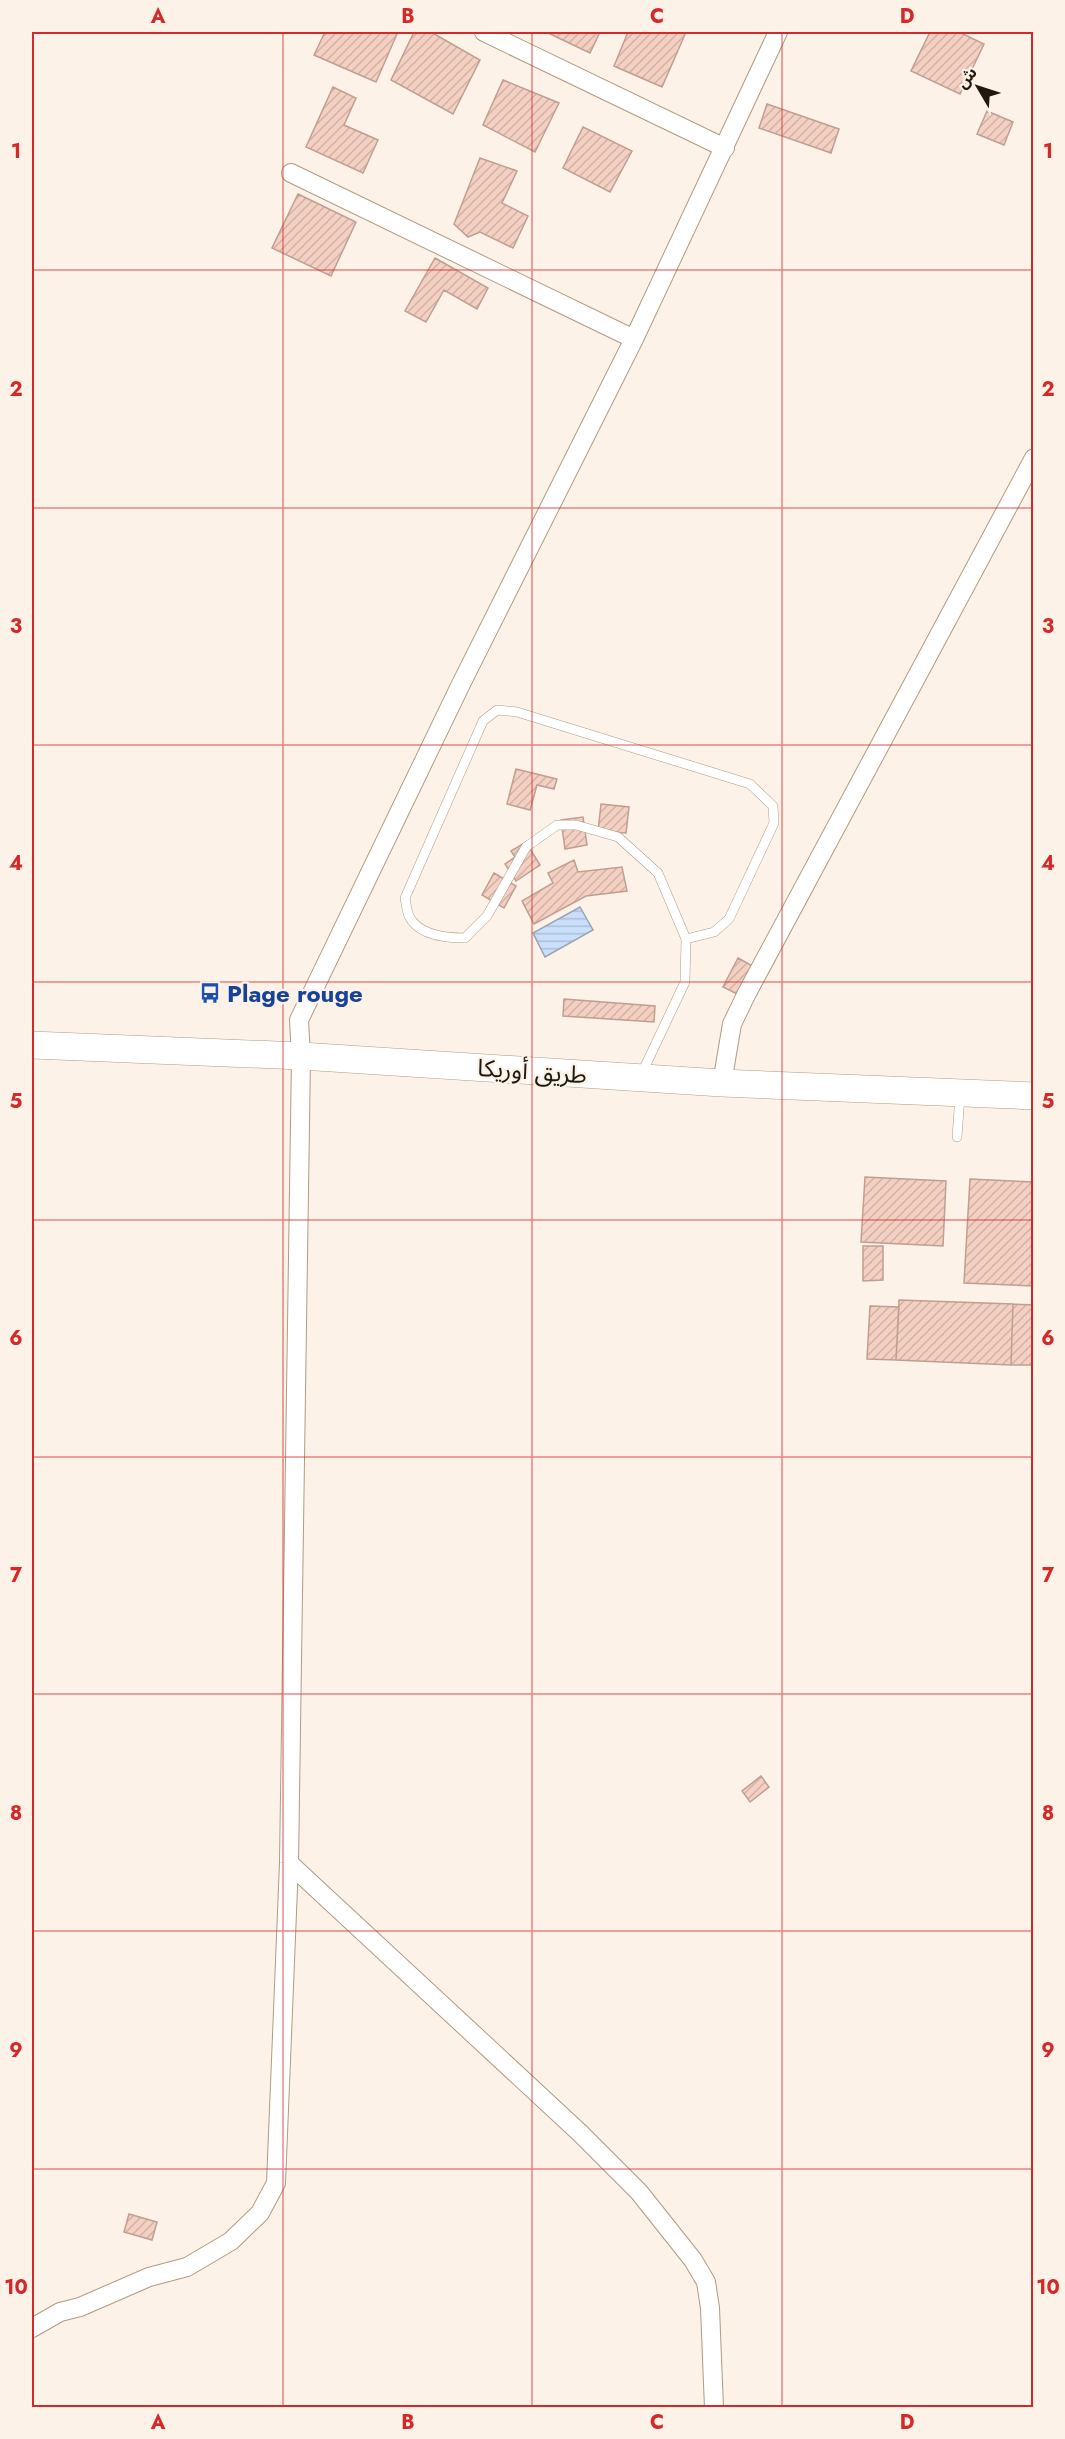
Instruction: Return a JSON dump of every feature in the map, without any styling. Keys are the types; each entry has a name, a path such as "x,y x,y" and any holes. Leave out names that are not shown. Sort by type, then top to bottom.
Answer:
{"street":[{"path":"484,32 725,148"},
{"path":"32,2328 60,2312 80,2307 149,2277 187,2267 231,2241 260,2213 276,2183 289,1863 301,1056 299,1020 461,684 634,339 778,32"},
{"path":"291,173 634,339"},
{"path":"722,1083 732,1024 747,993 1034,458"},
{"name":"طريق أوريكا","path":"32,1045 301,1056 722,1083 1034,1096"},
{"path":"289,1863 580,2133 639,2192 693,2260 708,2290 714,2408"}],"lane":[{"path":"640,1077 685,982 686,939 658,873 618,837 576,825 557,825 526,847 487,916 465,938 445,938 417,927 409,916 405,898 483,721 497,710 517,712 750,784 773,806 774,823 729,919 714,932 686,939"},
{"path":"957,1137 960,1092"}],"water":[{"path":"580,907 593,930 545,957 533,933"}],"building":[{"path":"325,32 391,32 397,34 376,82 314,55"},
{"path":"414,32 431,32 480,60 453,114 391,80"},
{"path":"546,32 600,32 590,53"},
{"path":"628,32 686,32 662,87 614,66"},
{"path":"930,32 959,32 984,44 960,94 911,71"},
{"path":"503,80 559,103 535,152 483,125"},
{"path":"333,87 356,98 344,125 378,140 363,173 306,147"},
{"path":"767,104 839,129 831,153 759,128"},
{"path":"987,111 1013,122 1004,145 977,134"},
{"path":"583,127 632,151 610,192 563,168"},
{"path":"480,158 517,171 502,203 528,216 513,248 480,232 468,237 454,224"},
{"path":"298,194 356,222 331,276 272,248"},
{"path":"435,258 488,288 477,309 444,290 426,322 405,311"},
{"path":"516,769 557,779 554,789 537,785 530,810 507,804"},
{"path":"601,804 629,807 626,833 598,831"},
{"path":"583,817 587,845 565,849 561,820"},
{"path":"526,842 540,865 516,881 505,864 515,857 511,851"},
{"path":"574,860 578,872 622,867 627,891 586,896 534,924 522,901 553,883 548,873"},
{"path":"494,873 516,886 504,908 482,895"},
{"path":"738,958 756,968 741,996 723,987"},
{"path":"564,999 655,1006 654,1022 563,1016"},
{"path":"865,1177 946,1181 943,1246 861,1242"},
{"path":"970,1179 1034,1182 1034,1286 964,1283"},
{"path":"863,1246 883,1246 883,1280 863,1281"},
{"path":"899,1300 1013,1304 1011,1365 896,1360"},
{"path":"1013,1304 1034,1305 1034,1365 1011,1365"},
{"path":"870,1306 899,1307 896,1360 867,1359"},
{"path":"761,1776 769,1787 750,1802 742,1791"},
{"path":"129,2214 157,2222 152,2240 124,2232"}],"place":[{"name":"Plage rouge","path":"210,993"}]}
